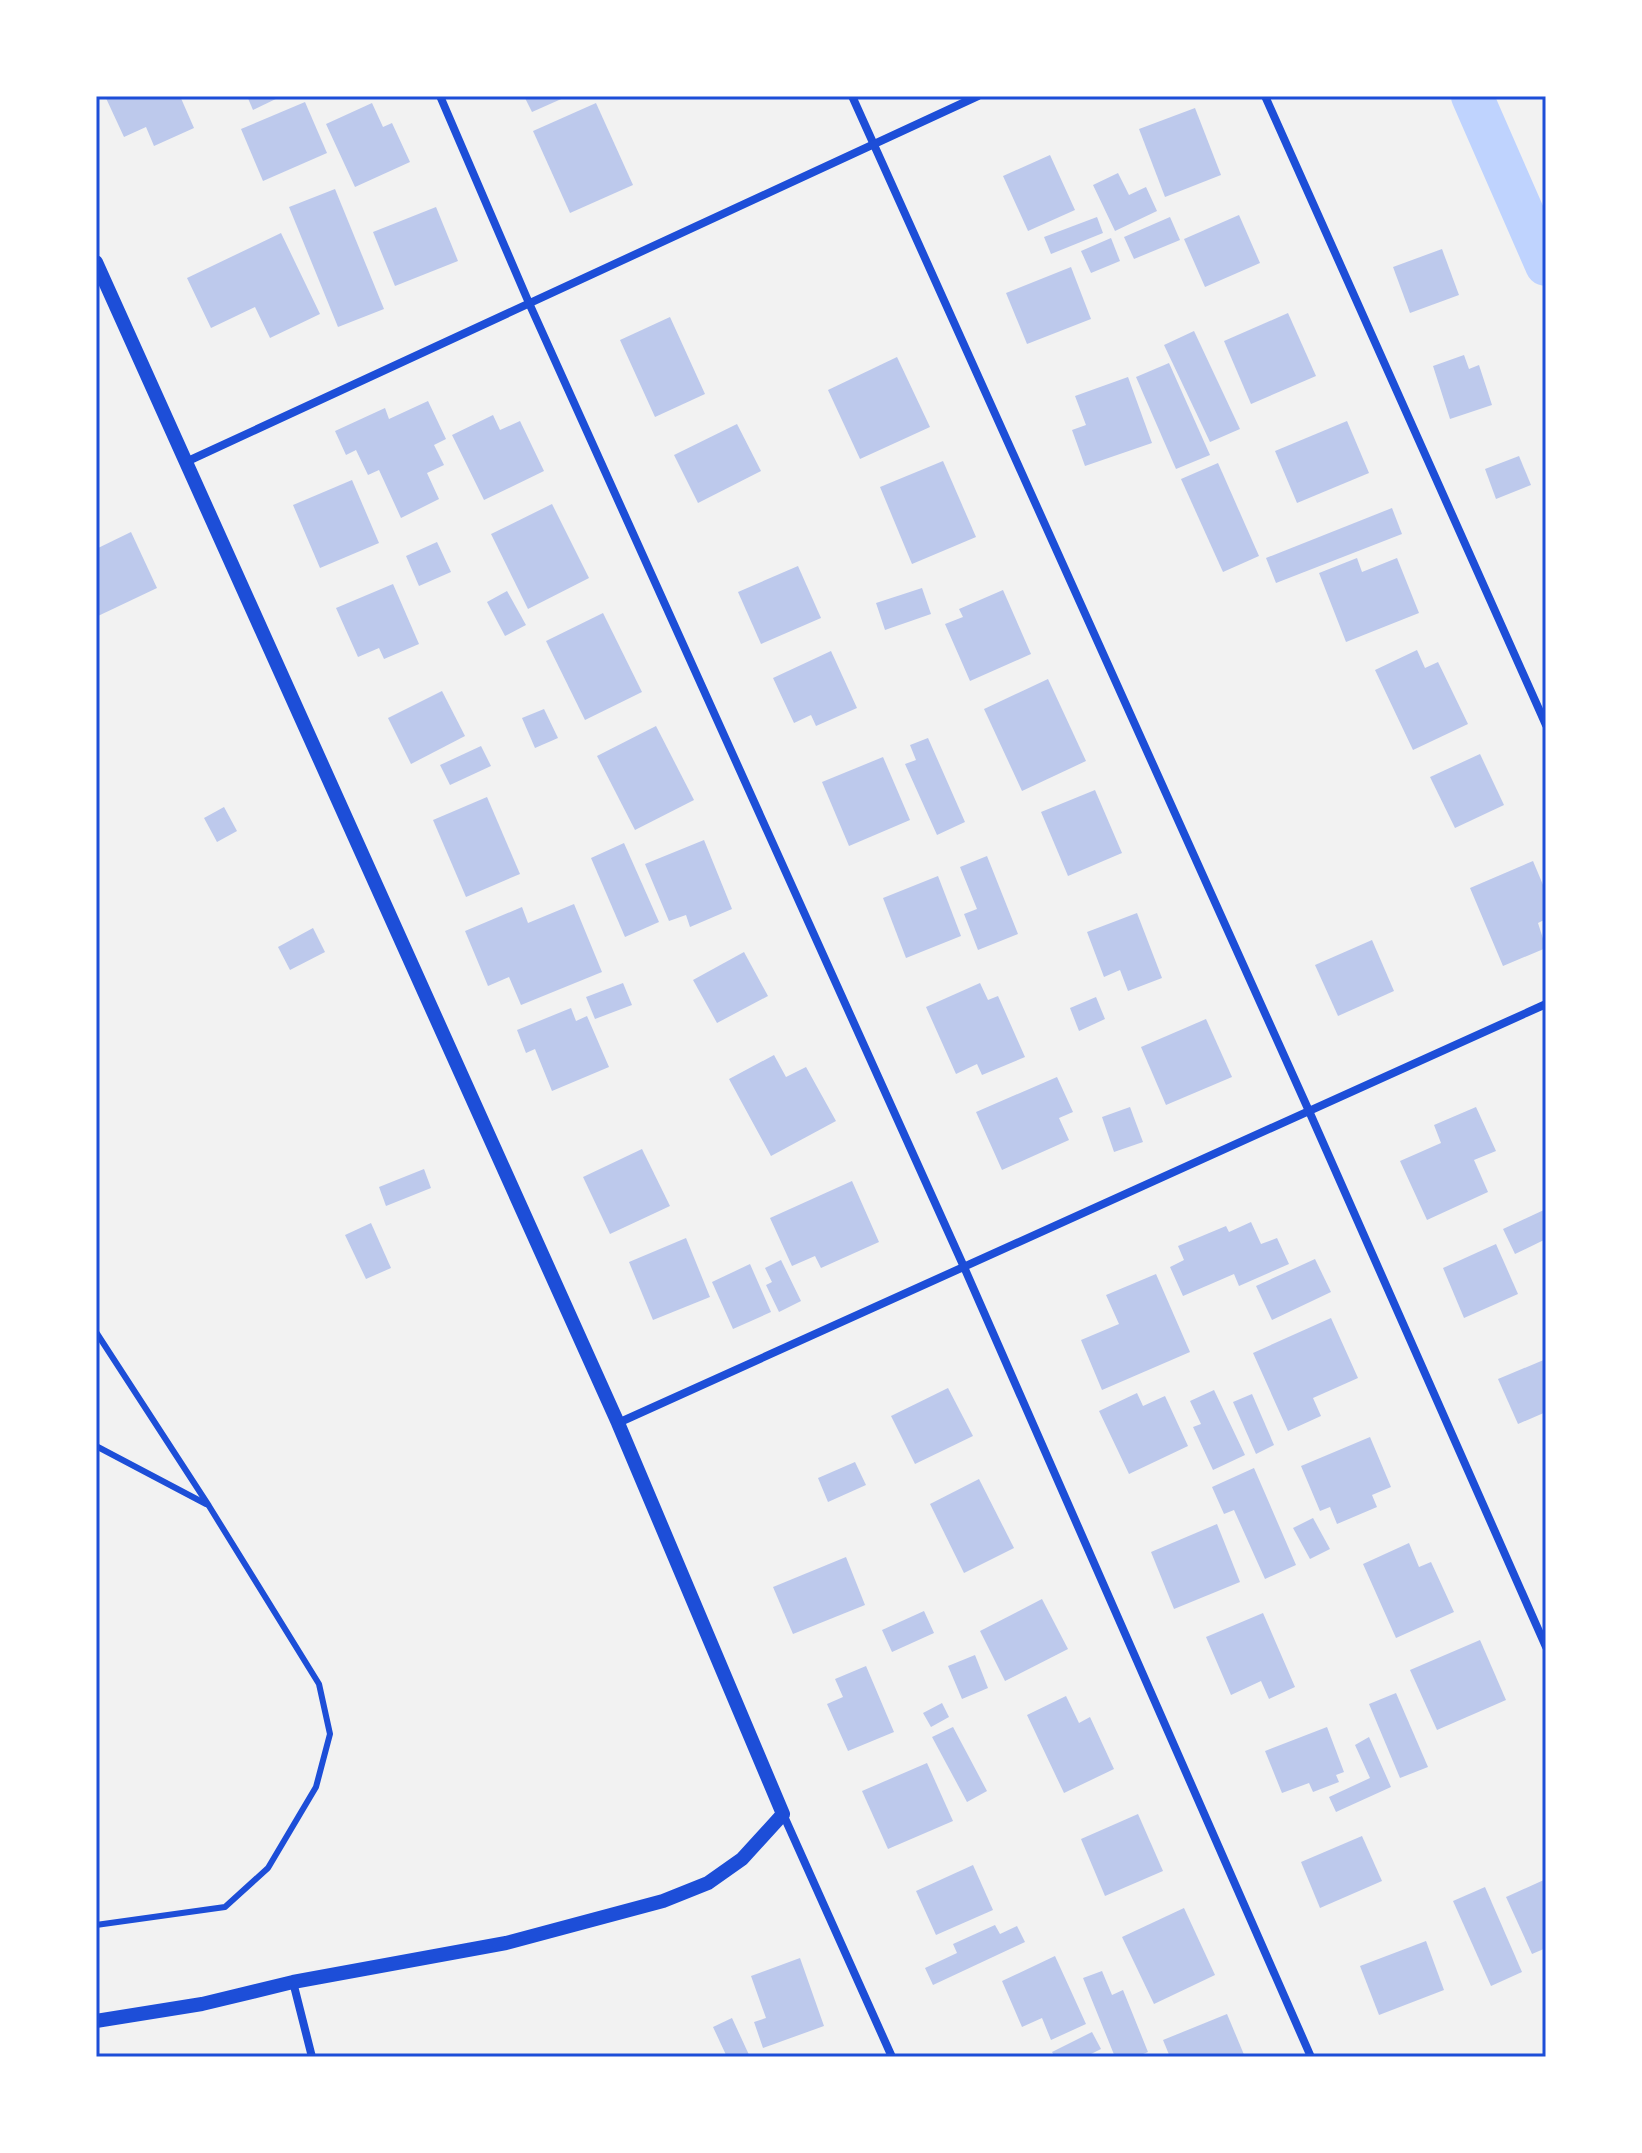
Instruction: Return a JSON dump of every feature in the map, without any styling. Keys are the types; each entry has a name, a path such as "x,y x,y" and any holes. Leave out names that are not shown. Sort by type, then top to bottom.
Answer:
{"street":[{"path":"440,96 529,303 964,1267 1311,2057"},
{"path":"852,96 1309,1111 1546,1647"},
{"path":"188,461 978,96"},
{"path":"1265,96 1546,725"},
{"path":"96,262 618,1423 783,1814 892,2057"},
{"path":"618,1423 1546,1004"},
{"path":"96,2021 202,2004 293,1982 506,1943 663,1901 708,1883 742,1859 783,1814"},
{"path":"293,1982 312,2057"}],"lane":[{"path":"96,1332 319,1684 330,1734 316,1787 268,1868 225,1907 96,1925"},
{"path":"96,1446 209,1506"}],"building":[{"path":"105,96 180,96 194,128 154,146 146,127 124,137"},
{"path":"247,96 282,96 253,110"},
{"path":"524,96 568,96 532,112"},
{"path":"305,102 327,153 263,181 241,129"},
{"path":"372,103 383,127 392,123 410,162 355,187 326,124"},
{"path":"596,103 633,185 570,213 533,131"},
{"path":"1195,108 1221,175 1165,197 1139,129"},
{"path":"1050,155 1075,210 1028,231 1003,176"},
{"path":"1118,173 1129,195 1146,187 1157,211 1115,231 1093,185"},
{"path":"335,189 384,309 338,327 289,207"},
{"path":"436,207 458,261 395,286 373,232"},
{"path":"1239,215 1260,263 1205,287 1184,239"},
{"path":"1097,217 1103,233 1051,254 1044,237"},
{"path":"1170,217 1180,240 1134,259 1124,237"},
{"path":"281,233 320,314 270,338 255,307 211,328 187,278"},
{"path":"1111,238 1120,261 1091,273 1081,251"},
{"path":"1442,249 1459,295 1410,313 1393,267"},
{"path":"1071,267 1091,319 1027,344 1006,293"},
{"path":"1288,313 1316,376 1251,404 1224,341"},
{"path":"670,317 705,394 655,417 620,340"},
{"path":"1194,331 1240,429 1210,442 1164,345"},
{"path":"1464,355 1469,369 1479,365 1492,405 1450,419 1433,366"},
{"path":"897,357 930,427 860,459 828,390"},
{"path":"1169,363 1210,455 1176,469 1136,377"},
{"path":"1128,377 1152,443 1085,466 1072,430 1086,425 1075,396"},
{"path":"428,401 446,439 434,445 444,465 427,473 439,499 401,518 379,470 368,475 356,450 346,455 335,431 385,408 389,419"},
{"path":"493,415 500,430 520,421 544,471 484,500 452,435"},
{"path":"1347,421 1369,473 1297,503 1275,451"},
{"path":"737,424 761,471 698,503 674,455"},
{"path":"1519,456 1531,485 1496,499 1485,469"},
{"path":"943,461 976,537 912,564 880,487"},
{"path":"1218,463 1259,556 1223,572 1181,479"},
{"path":"352,480 379,543 320,568 293,505"},
{"path":"552,504 589,578 528,609 491,534"},
{"path":"1392,508 1402,534 1276,583 1266,558"},
{"path":"131,532 157,588 98,616 96,549"},
{"path":"437,542 451,572 419,586 406,556"},
{"path":"1357,558 1362,572 1397,558 1419,613 1346,642 1319,573"},
{"path":"798,566 821,618 761,644 738,592"},
{"path":"393,584 419,644 384,659 379,648 358,657 336,608"},
{"path":"922,588 931,614 885,630 876,603"},
{"path":"1003,590 1031,654 970,681 945,624 963,617 959,609"},
{"path":"507,591 526,625 505,636 487,602"},
{"path":"603,613 642,692 585,720 546,641"},
{"path":"1417,650 1425,668 1438,662 1468,724 1413,750 1375,670"},
{"path":"831,651 857,708 816,726 811,715 794,723 773,678"},
{"path":"1048,679 1086,761 1022,791 984,709"},
{"path":"442,691 465,736 411,764 388,718"},
{"path":"544,709 558,738 535,748 522,718"},
{"path":"656,726 694,800 635,830 597,756"},
{"path":"928,738 965,822 937,835 905,764 916,760 910,745"},
{"path":"481,746 491,766 450,785 440,765"},
{"path":"1480,754 1504,805 1455,828 1430,777"},
{"path":"883,757 910,820 849,846 822,782"},
{"path":"1095,790 1122,853 1068,876 1041,812"},
{"path":"487,797 520,874 466,897 433,820"},
{"path":"224,807 237,831 217,842 204,818"},
{"path":"704,840 732,909 690,927 686,915 669,921 645,864"},
{"path":"624,843 659,922 625,937 591,858"},
{"path":"987,856 1018,934 978,950 964,914 977,909 960,867"},
{"path":"1533,861 1546,892 1546,919 1538,923 1546,948 1503,966 1470,888"},
{"path":"938,876 961,936 906,958 883,898"},
{"path":"574,904 602,972 521,1005 509,977 488,986 465,931 522,907 528,923"},
{"path":"1137,913 1162,978 1128,991 1120,970 1104,977 1087,932"},
{"path":"313,928 325,952 290,970 278,947"},
{"path":"1372,940 1394,991 1338,1016 1315,965"},
{"path":"744,952 768,996 717,1023 693,980"},
{"path":"623,983 632,1005 595,1019 586,997"},
{"path":"980,983 988,1000 998,996 1025,1057 982,1075 977,1064 956,1074 926,1007"},
{"path":"1096,997 1105,1019 1079,1031 1070,1008"},
{"path":"571,1008 576,1021 587,1016 609,1067 552,1091 535,1049 526,1053 517,1030"},
{"path":"1206,1019 1232,1077 1166,1105 1141,1047"},
{"path":"774,1055 786,1077 806,1067 836,1121 771,1156 729,1079"},
{"path":"1057,1077 1073,1112 1059,1118 1069,1140 1002,1170 976,1112"},
{"path":"1130,1107 1143,1142 1114,1152 1102,1117"},
{"path":"1476,1107 1496,1151 1474,1160 1488,1192 1427,1220 1400,1161 1441,1143 1434,1125"},
{"path":"642,1149 670,1206 610,1234 583,1177"},
{"path":"424,1169 431,1188 386,1206 379,1187"},
{"path":"852,1181 879,1242 821,1268 815,1256 792,1266 770,1218"},
{"path":"1546,1209 1546,1239 1515,1254 1503,1229"},
{"path":"1251,1222 1261,1244 1277,1238 1289,1264 1239,1286 1234,1274 1183,1296 1170,1267 1184,1260 1178,1246 1226,1226 1229,1232"},
{"path":"371,1223 391,1268 366,1279 345,1235"},
{"path":"686,1238 710,1297 653,1320 629,1262"},
{"path":"1496,1244 1518,1294 1464,1318 1443,1268"},
{"path":"1315,1259 1331,1292 1272,1320 1256,1286"},
{"path":"781,1260 801,1301 779,1312 766,1285 772,1282 765,1268"},
{"path":"750,1264 771,1312 733,1329 712,1282"},
{"path":"1156,1274 1190,1352 1102,1390 1081,1340 1119,1324 1106,1295"},
{"path":"1331,1318 1358,1378 1313,1398 1321,1416 1288,1431 1253,1353"},
{"path":"1546,1359 1546,1412 1518,1424 1498,1379"},
{"path":"948,1388 973,1436 915,1464 891,1416"},
{"path":"1214,1390 1245,1455 1213,1470 1193,1427 1201,1424 1190,1401"},
{"path":"1137,1393 1143,1406 1165,1396 1188,1446 1129,1474 1099,1411"},
{"path":"1252,1394 1274,1445 1256,1454 1233,1402"},
{"path":"1370,1437 1391,1487 1372,1495 1377,1507 1337,1524 1330,1507 1320,1511 1301,1466"},
{"path":"855,1462 866,1485 828,1502 818,1478"},
{"path":"1254,1468 1296,1565 1265,1579 1234,1510 1224,1514 1212,1487"},
{"path":"979,1479 1014,1548 964,1573 930,1504"},
{"path":"1313,1518 1330,1549 1310,1559 1293,1528"},
{"path":"1217,1524 1240,1582 1174,1609 1151,1552"},
{"path":"1409,1543 1419,1567 1431,1562 1454,1612 1396,1638 1363,1564"},
{"path":"846,1557 865,1605 793,1634 773,1587"},
{"path":"1042,1599 1068,1649 1005,1681 980,1631"},
{"path":"924,1611 934,1633 892,1652 882,1630"},
{"path":"1263,1613 1295,1687 1269,1699 1261,1681 1231,1695 1206,1637"},
{"path":"1480,1640 1506,1700 1437,1730 1410,1670"},
{"path":"975,1655 988,1688 962,1699 948,1666"},
{"path":"866,1666 894,1732 848,1751 827,1704 843,1697 835,1679"},
{"path":"1396,1693 1428,1767 1400,1778 1369,1704"},
{"path":"1066,1696 1079,1723 1090,1717 1114,1769 1064,1793 1027,1715"},
{"path":"942,1703 949,1717 931,1727 923,1713"},
{"path":"953,1727 987,1791 967,1802 932,1737"},
{"path":"1327,1727 1344,1772 1336,1775 1339,1782 1313,1792 1309,1783 1282,1793 1265,1751"},
{"path":"1369,1737 1391,1787 1336,1812 1329,1797 1370,1778 1355,1745"},
{"path":"927,1763 953,1821 888,1849 862,1791"},
{"path":"1138,1814 1163,1871 1105,1896 1081,1839"},
{"path":"1362,1836 1382,1881 1320,1908 1301,1862"},
{"path":"973,1865 993,1910 936,1935 916,1891"},
{"path":"1546,1879 1546,1948 1532,1954 1506,1897"},
{"path":"1485,1887 1522,1972 1491,1986 1453,1901"},
{"path":"1184,1908 1215,1975 1154,2004 1122,1937"},
{"path":"995,1925 1000,1934 1017,1926 1025,1942 933,1985 925,1968 957,1953 953,1944"},
{"path":"1426,1941 1444,1990 1379,2015 1360,1966"},
{"path":"1055,1956 1086,2024 1051,2040 1042,2018 1022,2027 1002,1981"},
{"path":"800,1958 824,2026 763,2048 754,2022 766,2018 751,1976"},
{"path":"1102,1971 1112,1995 1123,1990 1148,2052 1136,2057 1115,2057 1083,1978"},
{"path":"1227,2014 1245,2057 1170,2057 1163,2040"},
{"path":"732,2018 750,2057 727,2057 713,2027"},
{"path":"1092,2032 1101,2049 1085,2057 1055,2057 1052,2052"}],"waterway":[{"path":"1472,96 1546,265"}]}
